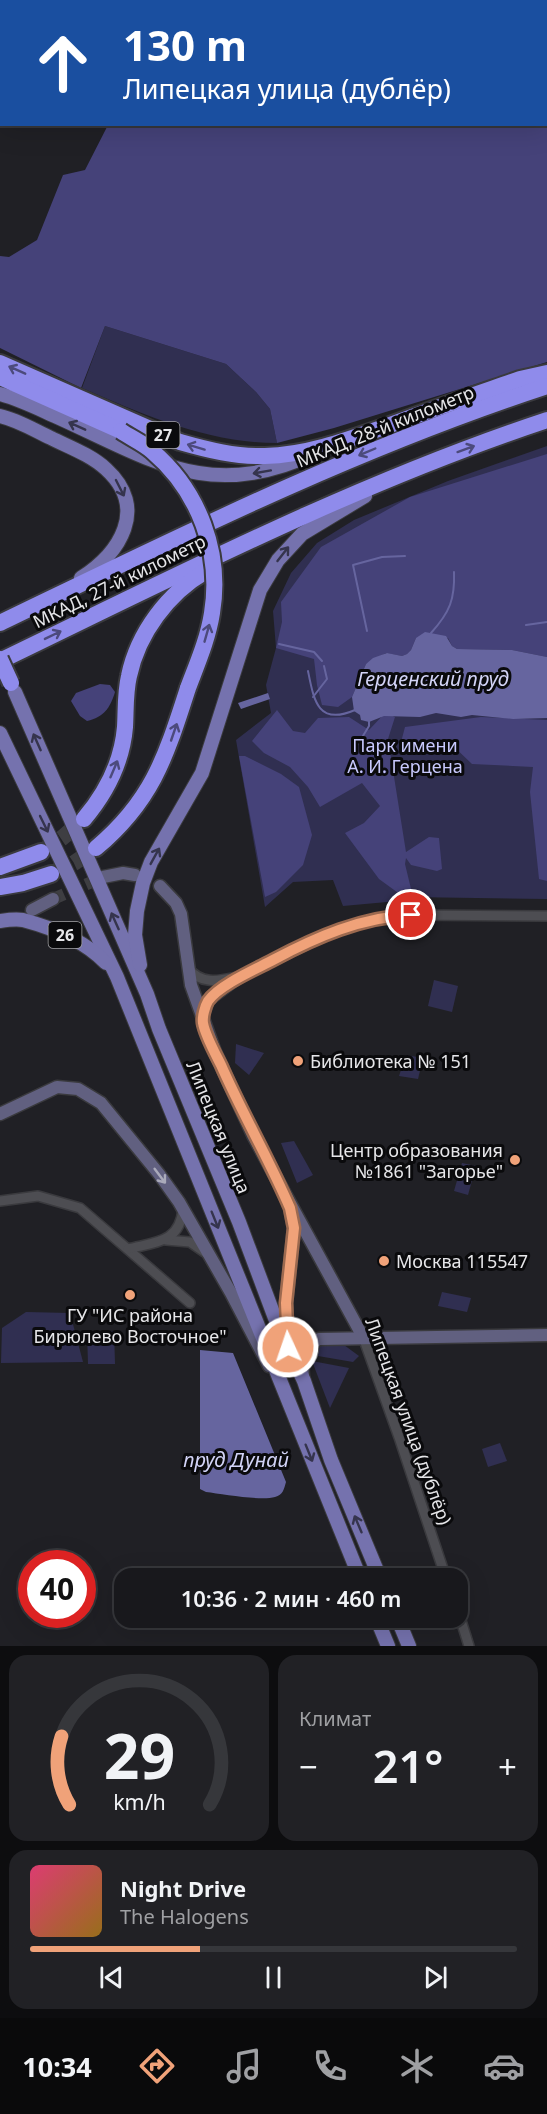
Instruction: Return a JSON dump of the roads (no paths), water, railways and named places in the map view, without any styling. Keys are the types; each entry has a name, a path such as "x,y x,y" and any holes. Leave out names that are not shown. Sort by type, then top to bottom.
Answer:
{"highway":[{"name":"27","path":"0,363 180,442 236,455 265,456 291,454 336,444 520,379 547,373"},
{"name":"27","path":"0,377 121,431 152,450 176,475 198,511 209,540 215,590 212,615 167,753 155,779 127,819 96,848"},
{"name":"МКАД, 28-й километр","path":"240,508 421,430 547,386"},
{"path":"84,819 103,793 117,764 123,741 127,689 132,664 139,646 157,615 195,577 295,519 433,461 547,420"},
{"name":"МКАД, 27-й километр","path":"0,623 240,508"},
{"name":"МКАД, 27-й километр","path":"0,660 295,519"},
{"path":"0,660 13,688"},
{"path":"0,867 40,852"},
{"path":"0,887 23,883 51,874"}],"main road":[{"path":"0,394 149,460 179,470 210,475 237,476 267,472 293,464 336,444"},
{"path":"0,416 20,423 91,458 111,475 124,495 127,520 119,544 87,574 52,598"},
{"path":"147,994 135,935 136,911 143,883 151,861 202,773 254,605 269,573 289,546 302,534 378,489 433,461"},
{"name":"Липецкая улица","path":"13,688 147,994 159,1029 304,1382 331,1460 376,1568"},
{"path":"0,733 117,977 356,1568"},
{"path":"0,916 21,920"},
{"name":"26","path":"0,921 21,920 62,934 95,951 117,977"},
{"path":"381,1628 388,1646"},
{"path":"402,1628 409,1646"}],"street":[{"path":"103,877 123,873 135,875"},
{"name":"Липецкая улица (дублёр)","path":"160,886 169,894 181,914 188,968 203,1022 234,1095 363,1337 443,1568"},
{"path":"32,909 53,899"},
{"path":"203,1022 208,1001 242,976 337,930 371,920 408,915 547,916"},
{"path":"188,968 193,975 207,981 216,982 242,976"},
{"path":"0,1114 57,1087 78,1089 101,1103 159,1174 183,1209 287,1398"},
{"path":"281,1186 290,1208 294,1228 286,1303 288,1347"},
{"path":"0,1201 38,1196 80,1208 190,1303"},
{"path":"128,1249 163,1240 173,1235 180,1227 183,1209"},
{"path":"163,1240 190,1242 200,1247 210,1257"},
{"path":"304,1382 303,1357 306,1349 314,1342 331,1338 547,1335"},
{"path":"463,1628 469,1646"}],"water":[{"name":"Герценский пруд","path":"425,632 446,636 452,646 457,649 512,650 547,657 547,718 513,719 472,715 461,717 436,713 420,717 384,716 369,722 361,720 360,715 354,711 352,697 366,664 373,658 387,653 402,656 407,654 416,638"},
{"path":"268,693 270,699 241,709 238,703"},
{"name":"пруд Дунай","path":"200,1350 233,1353 286,1482 280,1495 269,1498 251,1498 206,1492 200,1489"}],"waterway":[{"path":"367,631 353,565 382,557 405,556"},
{"path":"431,633 450,605 454,590 454,572"},
{"path":"526,625 547,622"},
{"path":"279,644 314,652 322,661"},
{"path":"313,697 327,679 324,666"},
{"path":"308,671 316,701 325,713 333,715 355,710"},
{"path":"355,749 369,726 369,720"}],"tunnel":[{"path":"41,852 84,819"},
{"path":"52,873 74,863 96,848"},
{"path":"53,899 103,877"}],"place":[{"name":"Библиотека № 151","path":"298,1061"},
{"name":"Центр образования №1861 \"Загорье\"","path":"515,1160"},
{"name":"Москва 115547","path":"384,1261"},
{"name":"ГУ \"ИС района Бирюлево Восточное\"","path":"130,1295"}],"park label":[{"name":"Парк имени А. И. Герцена","path":"405,756"}]}
